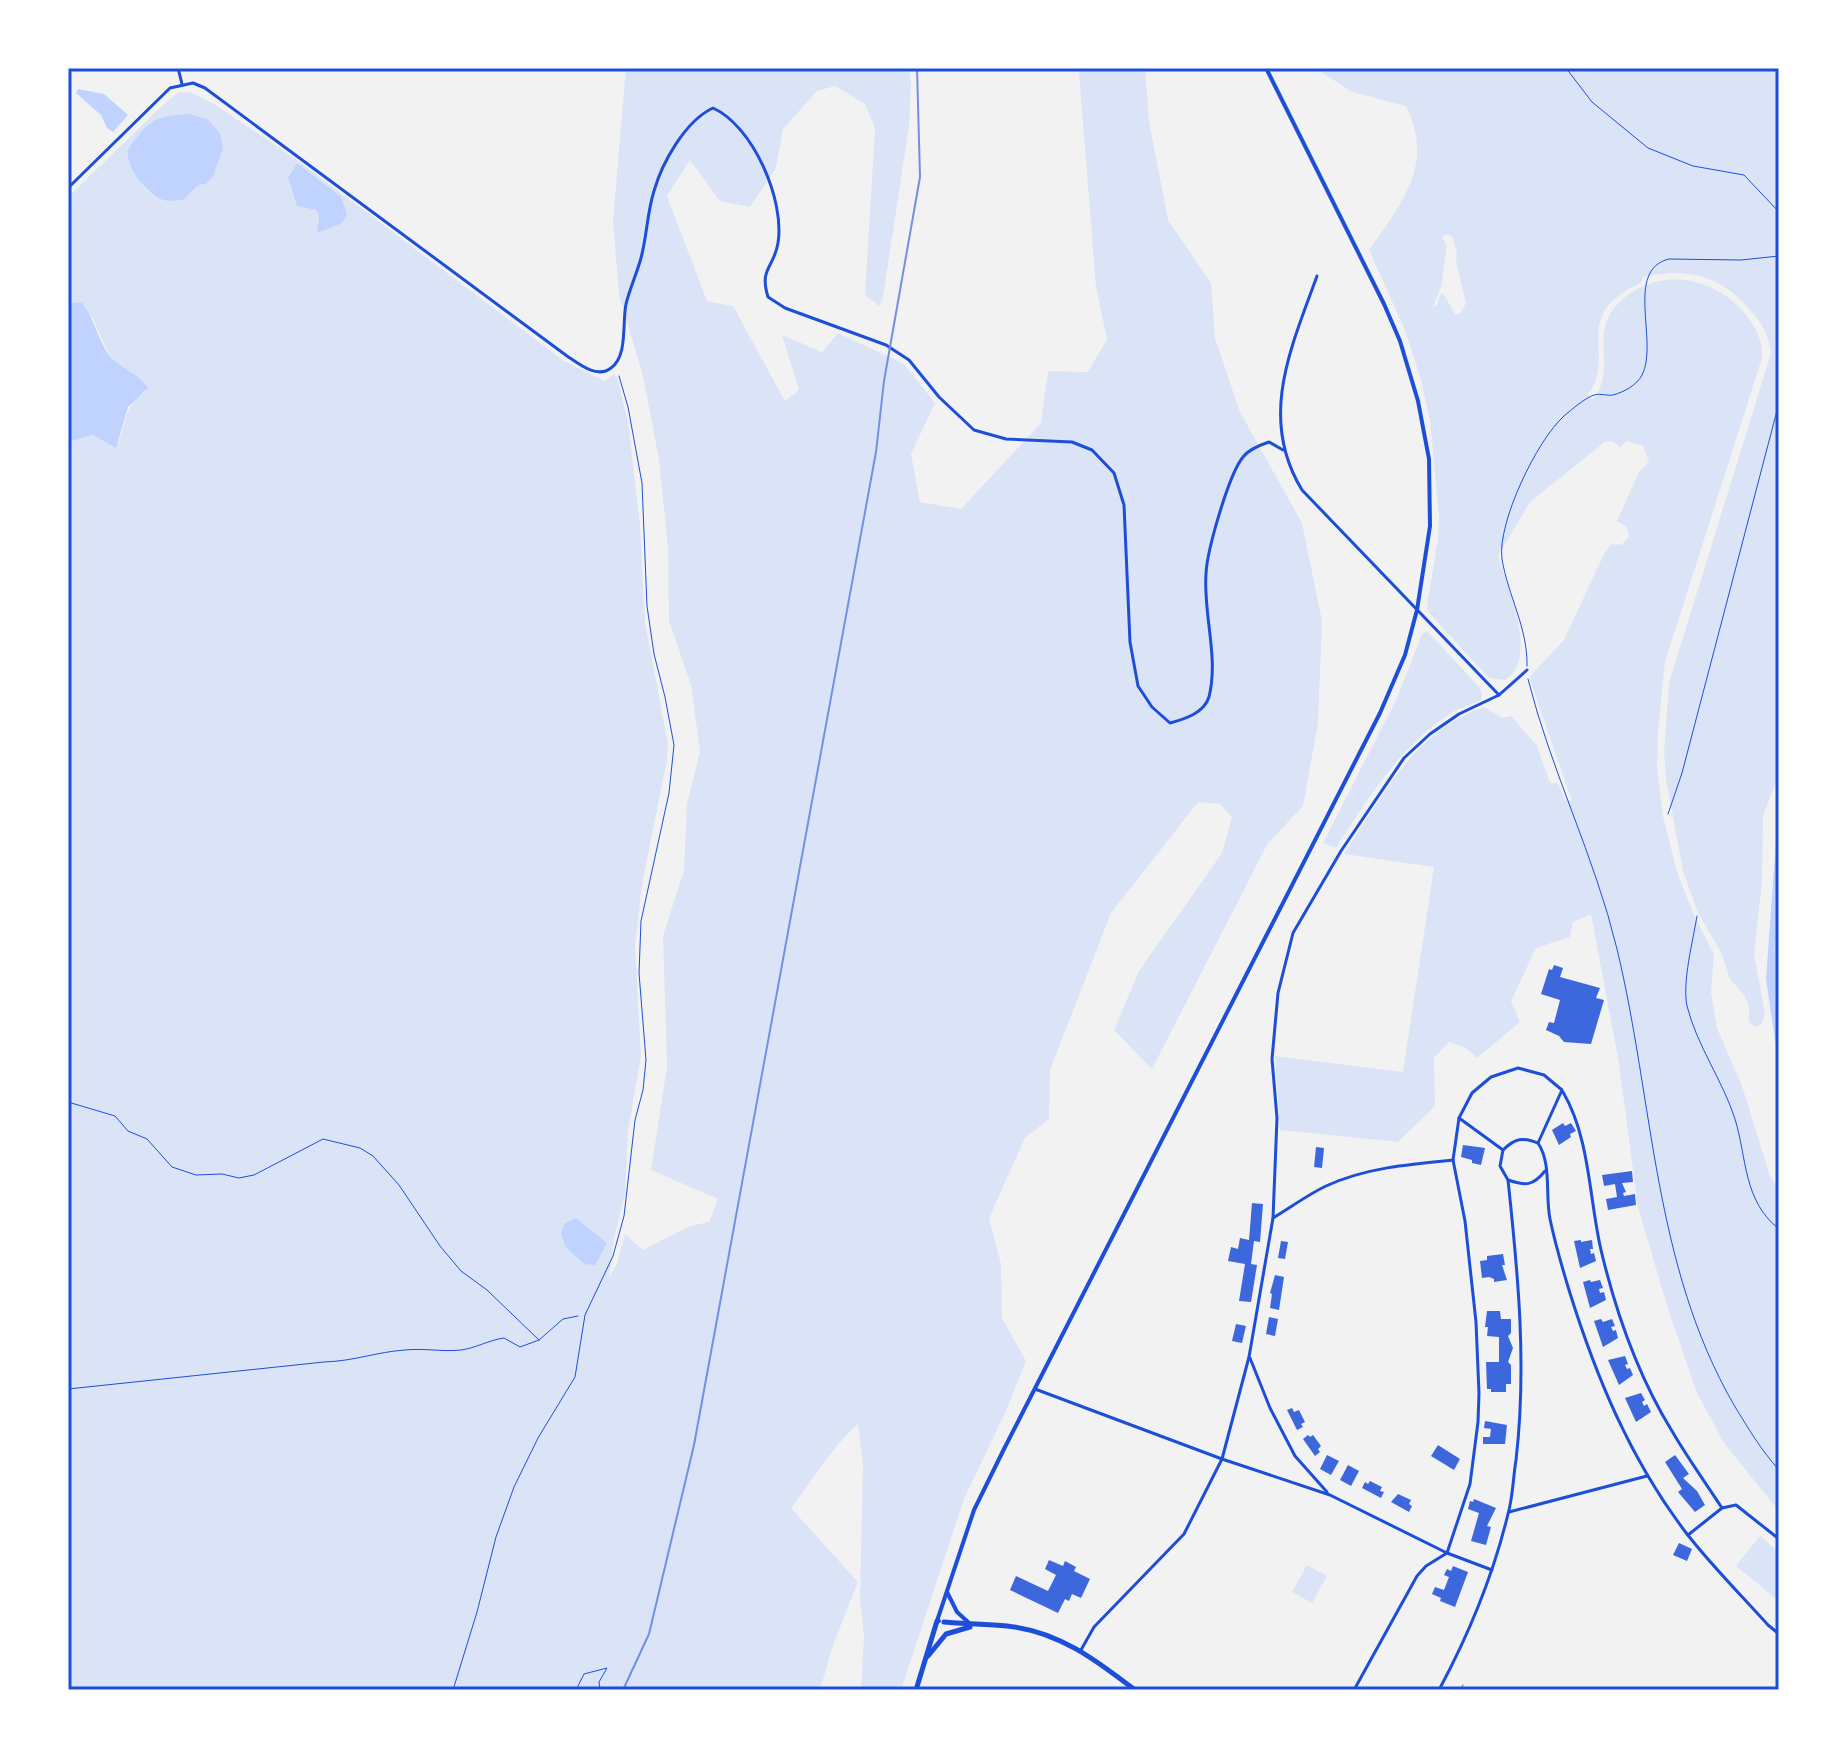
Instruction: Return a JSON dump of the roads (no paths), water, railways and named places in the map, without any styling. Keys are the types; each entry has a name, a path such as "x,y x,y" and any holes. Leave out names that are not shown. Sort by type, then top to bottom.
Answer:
{"main road":[{"path":"916,1690 974,1510 1380,713 1405,655 1417,610 1430,526 1429,459 1418,401 1400,341 1384,304 1266,68"},
{"path":"947,1592 959,1615 967,1622 978,1625"},
{"path":"937,1621 1033,1630 1081,1650 1135,1690"},
{"path":"925,1660 946,1634 978,1625"}],"street":[{"path":"178,68 182,84"},
{"path":"68,188 170,88 193,83 205,88 567,356 597,372 610,369 620,357 626,305 641,258 654,191 668,159 700,114 713,108 727,115 748,138 765,172 776,208 778,244 763,281 768,297 785,308 886,345 909,360 939,397 974,430 1006,439 1072,442 1092,450 1114,473 1124,505 1130,642 1138,686 1152,707 1170,723 1190,718 1208,699 1211,664 1205,575 1234,470 1244,455 1256,447 1269,442 1283,450"},
{"path":"1317,276 1290,350 1281,392 1283,450 1290,470 1302,490 1499,695"},
{"path":"1081,1650 1094,1627 1184,1534 1222,1459 1249,1357 1273,1218 1277,1118 1272,1059 1278,993 1293,933 1341,851 1404,758 1430,734 1459,714 1499,695 1527,670"},
{"path":"1354,1690 1417,1576 1426,1566 1447,1553 1470,1484 1479,1393 1476,1322 1465,1221 1453,1160 1459,1118 1472,1093 1491,1077 1518,1068 1544,1075 1562,1090 1576,1115 1601,1249 1622,1323 1671,1430 1722,1508"},
{"path":"1538,1143 1562,1090"},
{"path":"1459,1118 1503,1150"},
{"path":"1439,1690 1480,1606 1509,1512 1520,1426 1522,1328 1508,1180 1500,1166 1503,1150 1518,1139 1526,1138 1538,1143 1547,1157 1545,1171 1549,1217 1587,1349 1607,1398 1647,1476 1688,1535 1779,1634"},
{"path":"1273,1218 1326,1186 1370,1171 1453,1160"},
{"path":"1508,1180 1528,1185 1536,1182 1545,1171"},
{"path":"1249,1357 1270,1408 1295,1456 1330,1495"},
{"path":"1034,1389 1222,1459 1330,1495 1447,1553 1492,1570"},
{"path":"1509,1512 1647,1476"},
{"path":"1688,1535 1722,1508 1736,1505 1779,1539"}],"lane":[{"path":"453,1690 496,1537 514,1487 538,1438 575,1377 585,1315 613,1256 624,1216 635,1120 643,1090 646,1060 639,973 641,921 669,793 674,745 647,606 642,483 619,376"},
{"path":"1460,1690 1463,1685"}],"water":[{"path":"78,89 104,94 128,115 113,132 107,128 101,115 76,93"},
{"path":"189,114 207,119 220,133 223,149 213,176 183,200 157,198 139,180 130,165 128,151 138,135 152,122"},
{"path":"297,163 341,197 347,214 342,223 317,233 319,215 316,210 297,206 288,178"},
{"path":"68,302 82,303 109,354 148,388 128,407 116,448 93,435 68,442"},
{"path":"1779,834 1779,1067 1766,979"},
{"path":"576,1218 607,1243 595,1265 584,1264 565,1246 561,1233 565,1223"}],"railway":[{"path":"623,1690 649,1634 694,1445 876,452 884,381 920,177 917,68"}]}
